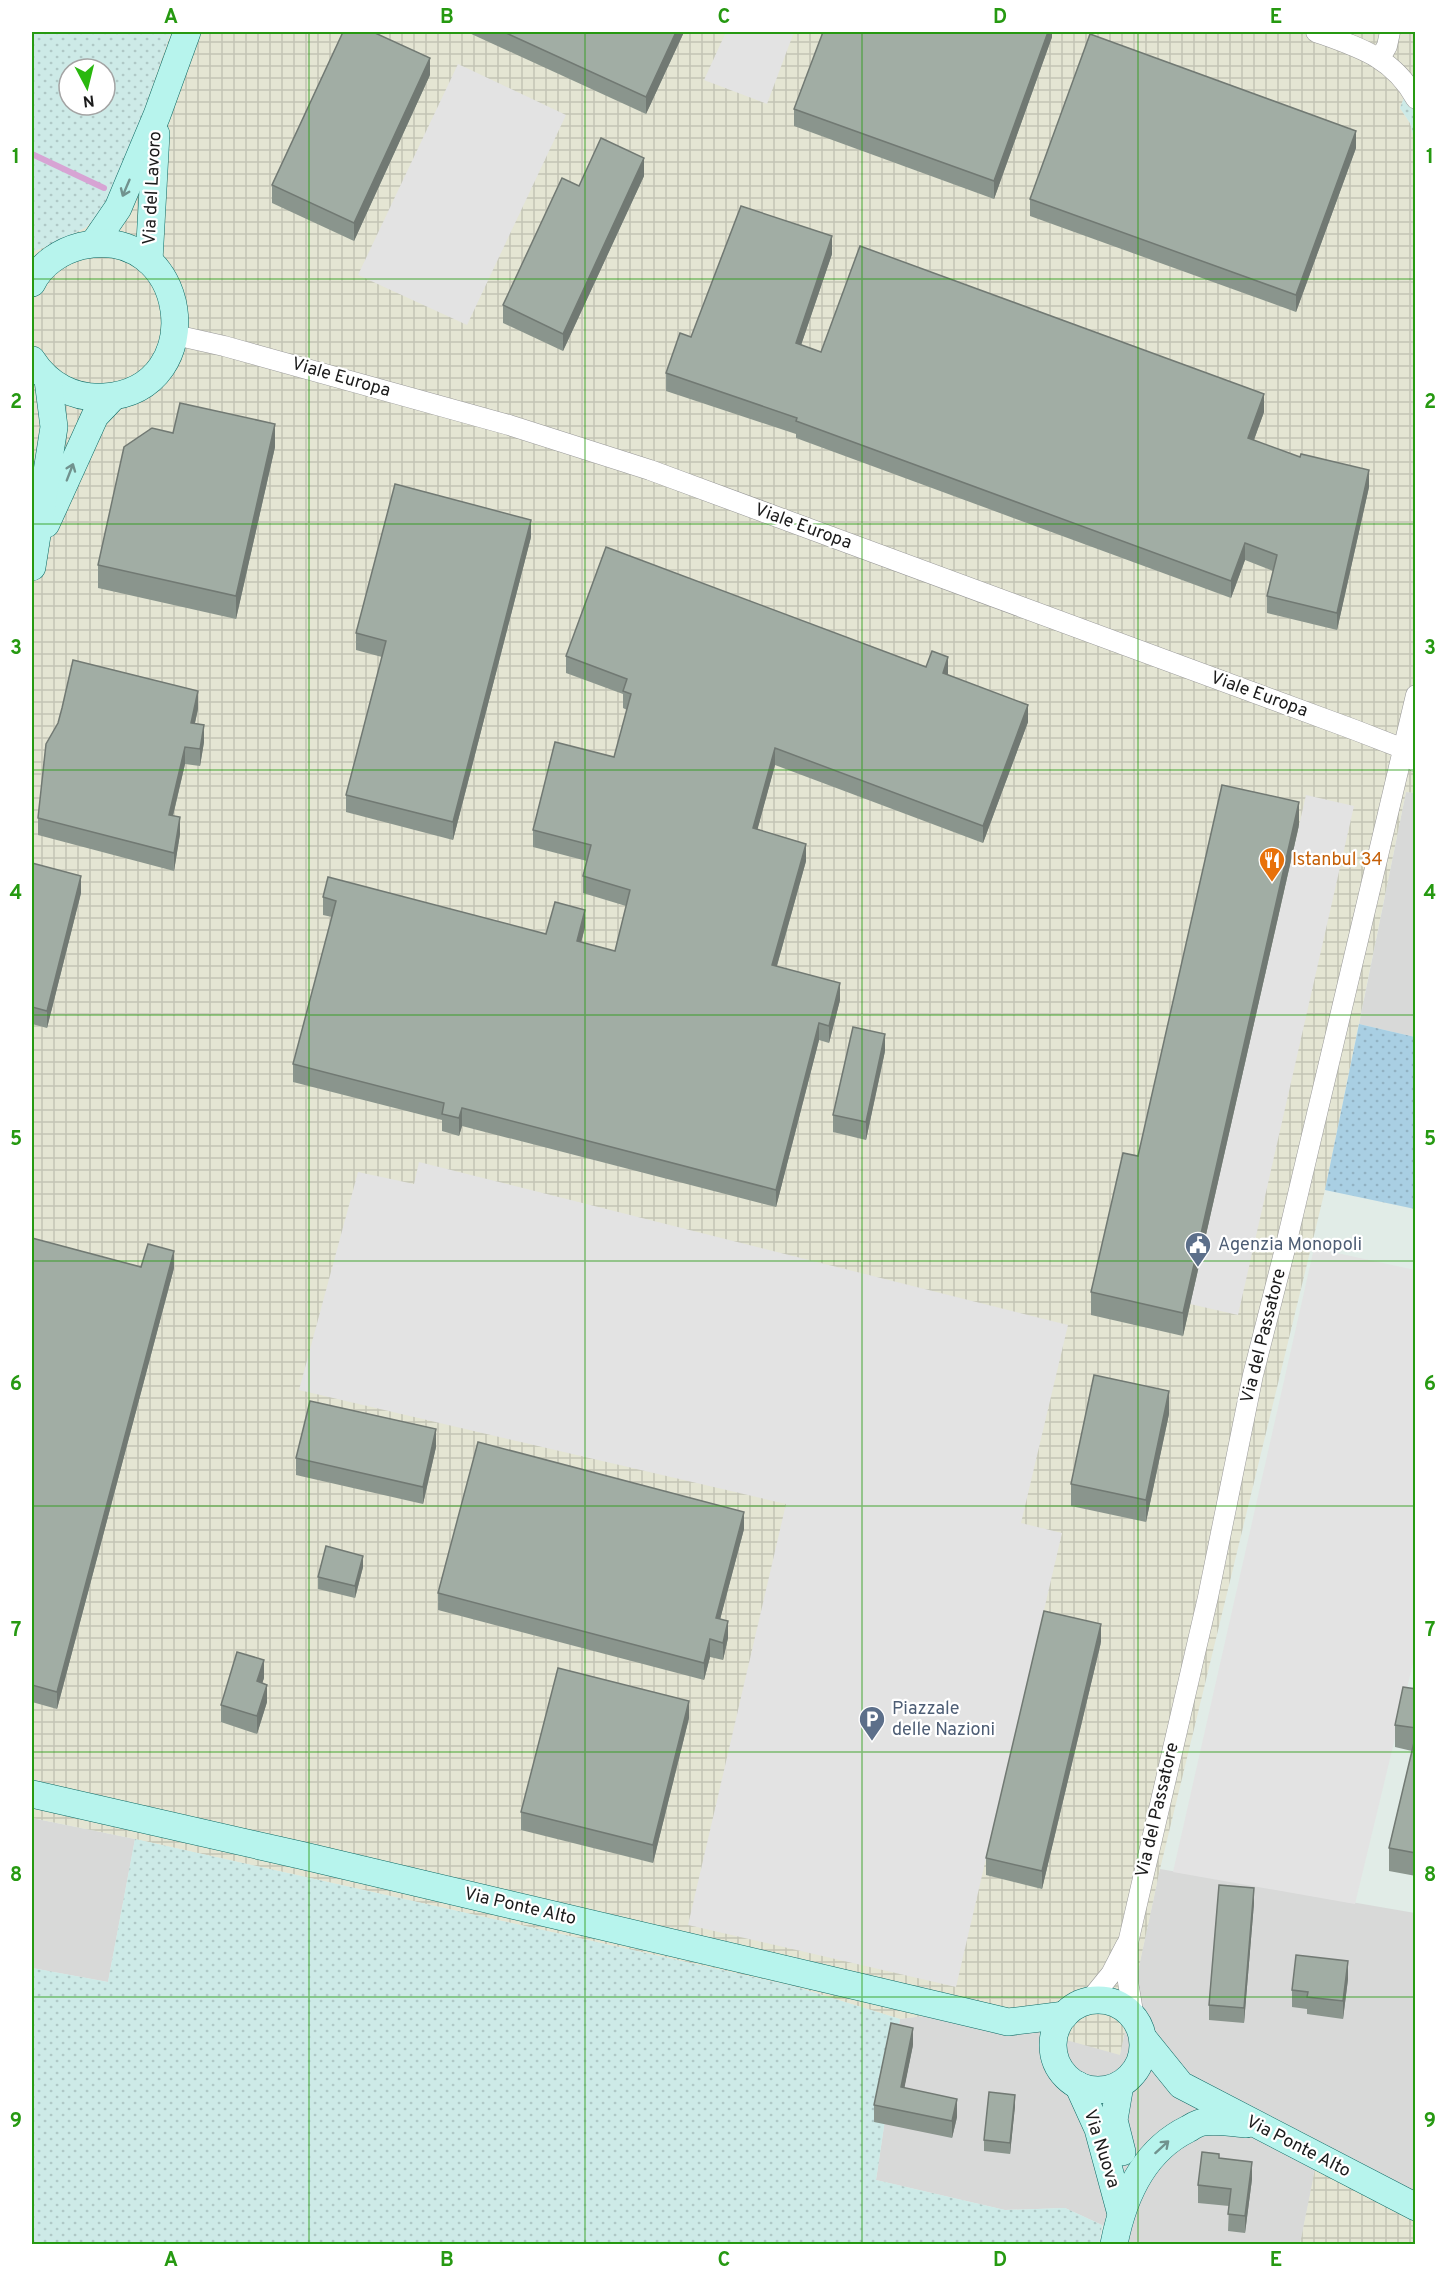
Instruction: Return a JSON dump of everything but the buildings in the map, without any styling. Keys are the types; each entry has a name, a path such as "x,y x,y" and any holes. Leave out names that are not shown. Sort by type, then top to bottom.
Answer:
{"main road":[{"name":"Via del Lavoro","path":"94,243 118,208 157,115 187,32"},
{"name":"Via del Lavoro","path":"149,261 157,115"},
{"name":"Via del Lavoro","path":"32,283 40,262 70,249 94,243 113,245 132,251 149,261 162,277 172,295 176,315 175,335 169,353 159,369 146,382 130,391 113,397 96,398 79,395 62,389 40,370"},
{"name":"Via del Lavoro","path":"34,556 43,485 54,427 40,370"},
{"name":"Via del Lavoro","path":"34,556 95,416 113,397"},
{"name":"Via Ponte Alto","path":"32,1794 323,1860 1008,2022 1054,2052 1060,2068 1078,2085 1099,2090 1123,2083 1181,2085"},
{"name":"Via Ponte Alto","path":"1008,2022 1065,2015 1076,2006 1089,2001 1109,2002 1127,2010 1181,2085 1416,2207"},
{"path":"1054,2052 1055,2033 1065,2015"},
{"path":"1123,2083 1140,2062 1138,2028"},
{"name":"Via Nuova","path":"1123,2083 1114,2120 1131,2188"},
{"name":"Via Nuova","path":"1078,2085 1098,2129 1121,2214"},
{"name":"Via Nuova","path":"1114,2244 1121,2214 1131,2188 1151,2157 1175,2135 1203,2122 1253,2124"}],"street":[{"path":"1317,32 1380,58 1399,76 1416,99"},
{"path":"1380,58 1387,46 1390,32"},
{"name":"Viale Europa","path":"175,335 224,346 498,422 650,470 1410,755"},
{"name":"Via del Passatore","path":"1138,2028 1128,1982 1128,1943 1208,1597 1253,1374 1410,755 1416,695"},
{"name":"Via del Passatore","path":"1089,2001 1111,1974 1128,1943"}],"shaded area":[{"path":"32,32 171,32 116,191 103,211 86,227 32,252"},
{"path":"171,32 1415,32 1415,70 1400,108 1410,123 1416,142 1415,793 1406,792 1325,1190 1160,1869 1120,2055 962,2011 900,2019 793,1986 32,1818 32,252 86,227 103,211 116,191"},
{"path":"726,32 794,32 767,104 704,80"},
{"path":"458,64 566,115 467,325 358,275"},
{"path":"1415,70 1415,142 1410,123 1400,108"},
{"path":"1406,792 1415,793 1415,1037 1359,1024"},
{"path":"1306,795 1354,806 1238,1315 1190,1304"},
{"path":"1359,1024 1415,1037 1415,1209 1325,1190"},
{"name":"Piazzale delle Nazioni","path":"419,1162 1068,1325 1021,1523 1062,1533 956,1987 688,1925 786,1504 299,1390 358,1172 414,1184"},
{"path":"1314,1248 1415,1270 1415,1655 1355,1904 1173,1872"},
{"path":"32,1818 135,1839 108,1982 32,1968"},
{"path":"135,1839 793,1986 900,2019 876,2180 1005,2210 1065,2208 1102,2225 1099,2244 32,2244 32,1968 108,1982"},
{"path":"1160,1869 1415,1913 1415,2195 1320,2149 1300,2244 1128,2244 1102,2225 1065,2208 1005,2210 876,2180 900,2019 962,2011 1120,2054"},
{"path":"1319,2149 1415,2195 1415,2244 1300,2244"}],"waterway":[{"path":"32,154 104,188"}],"place":[{"name":"Istanbul 34","path":"1272,883"},
{"name":"Agenzia Monopoli","path":"1198,1268"},
{"name":"Piazzale delle Nazioni","path":"872,1742"}]}
